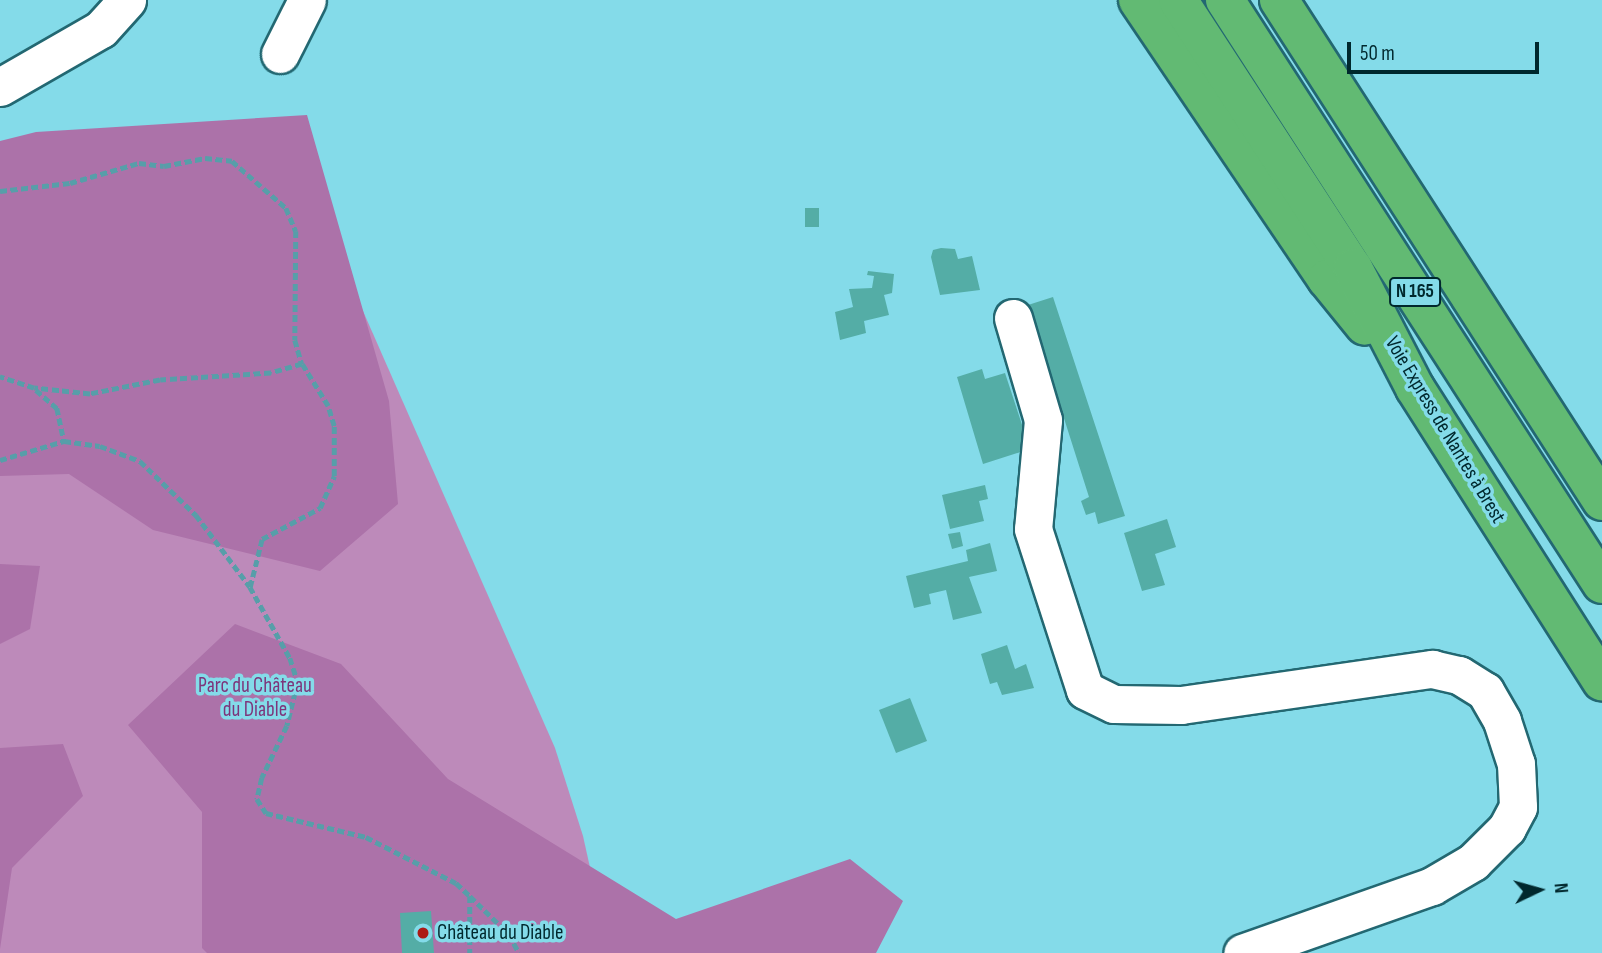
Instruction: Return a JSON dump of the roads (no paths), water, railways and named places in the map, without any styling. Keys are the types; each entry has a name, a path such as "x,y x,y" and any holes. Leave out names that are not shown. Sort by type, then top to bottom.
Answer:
{"highway":[{"path":"1138,0 1327,279 1415,388"},
{"name":"Voie Express de Nantes à Brest","path":"1178,0 1353,268 1415,388 1602,681"},
{"name":"N 165","path":"1225,0 1602,584"},
{"path":"1279,0 1602,501"}],"lane":[{"path":"0,87 101,29 127,0"},
{"path":"280,54 307,0"},
{"path":"1013,318 1043,420 1032,529 1085,690 1114,704 1181,705 1432,668 1460,675 1485,691 1502,721 1516,764 1518,807 1507,828 1473,862 1432,886 1241,953"}],"place":[{"name":"Château du Diable","path":"423,933"}],"park label":[{"name":"Parc du Château du Diable","path":"255,698"}]}
